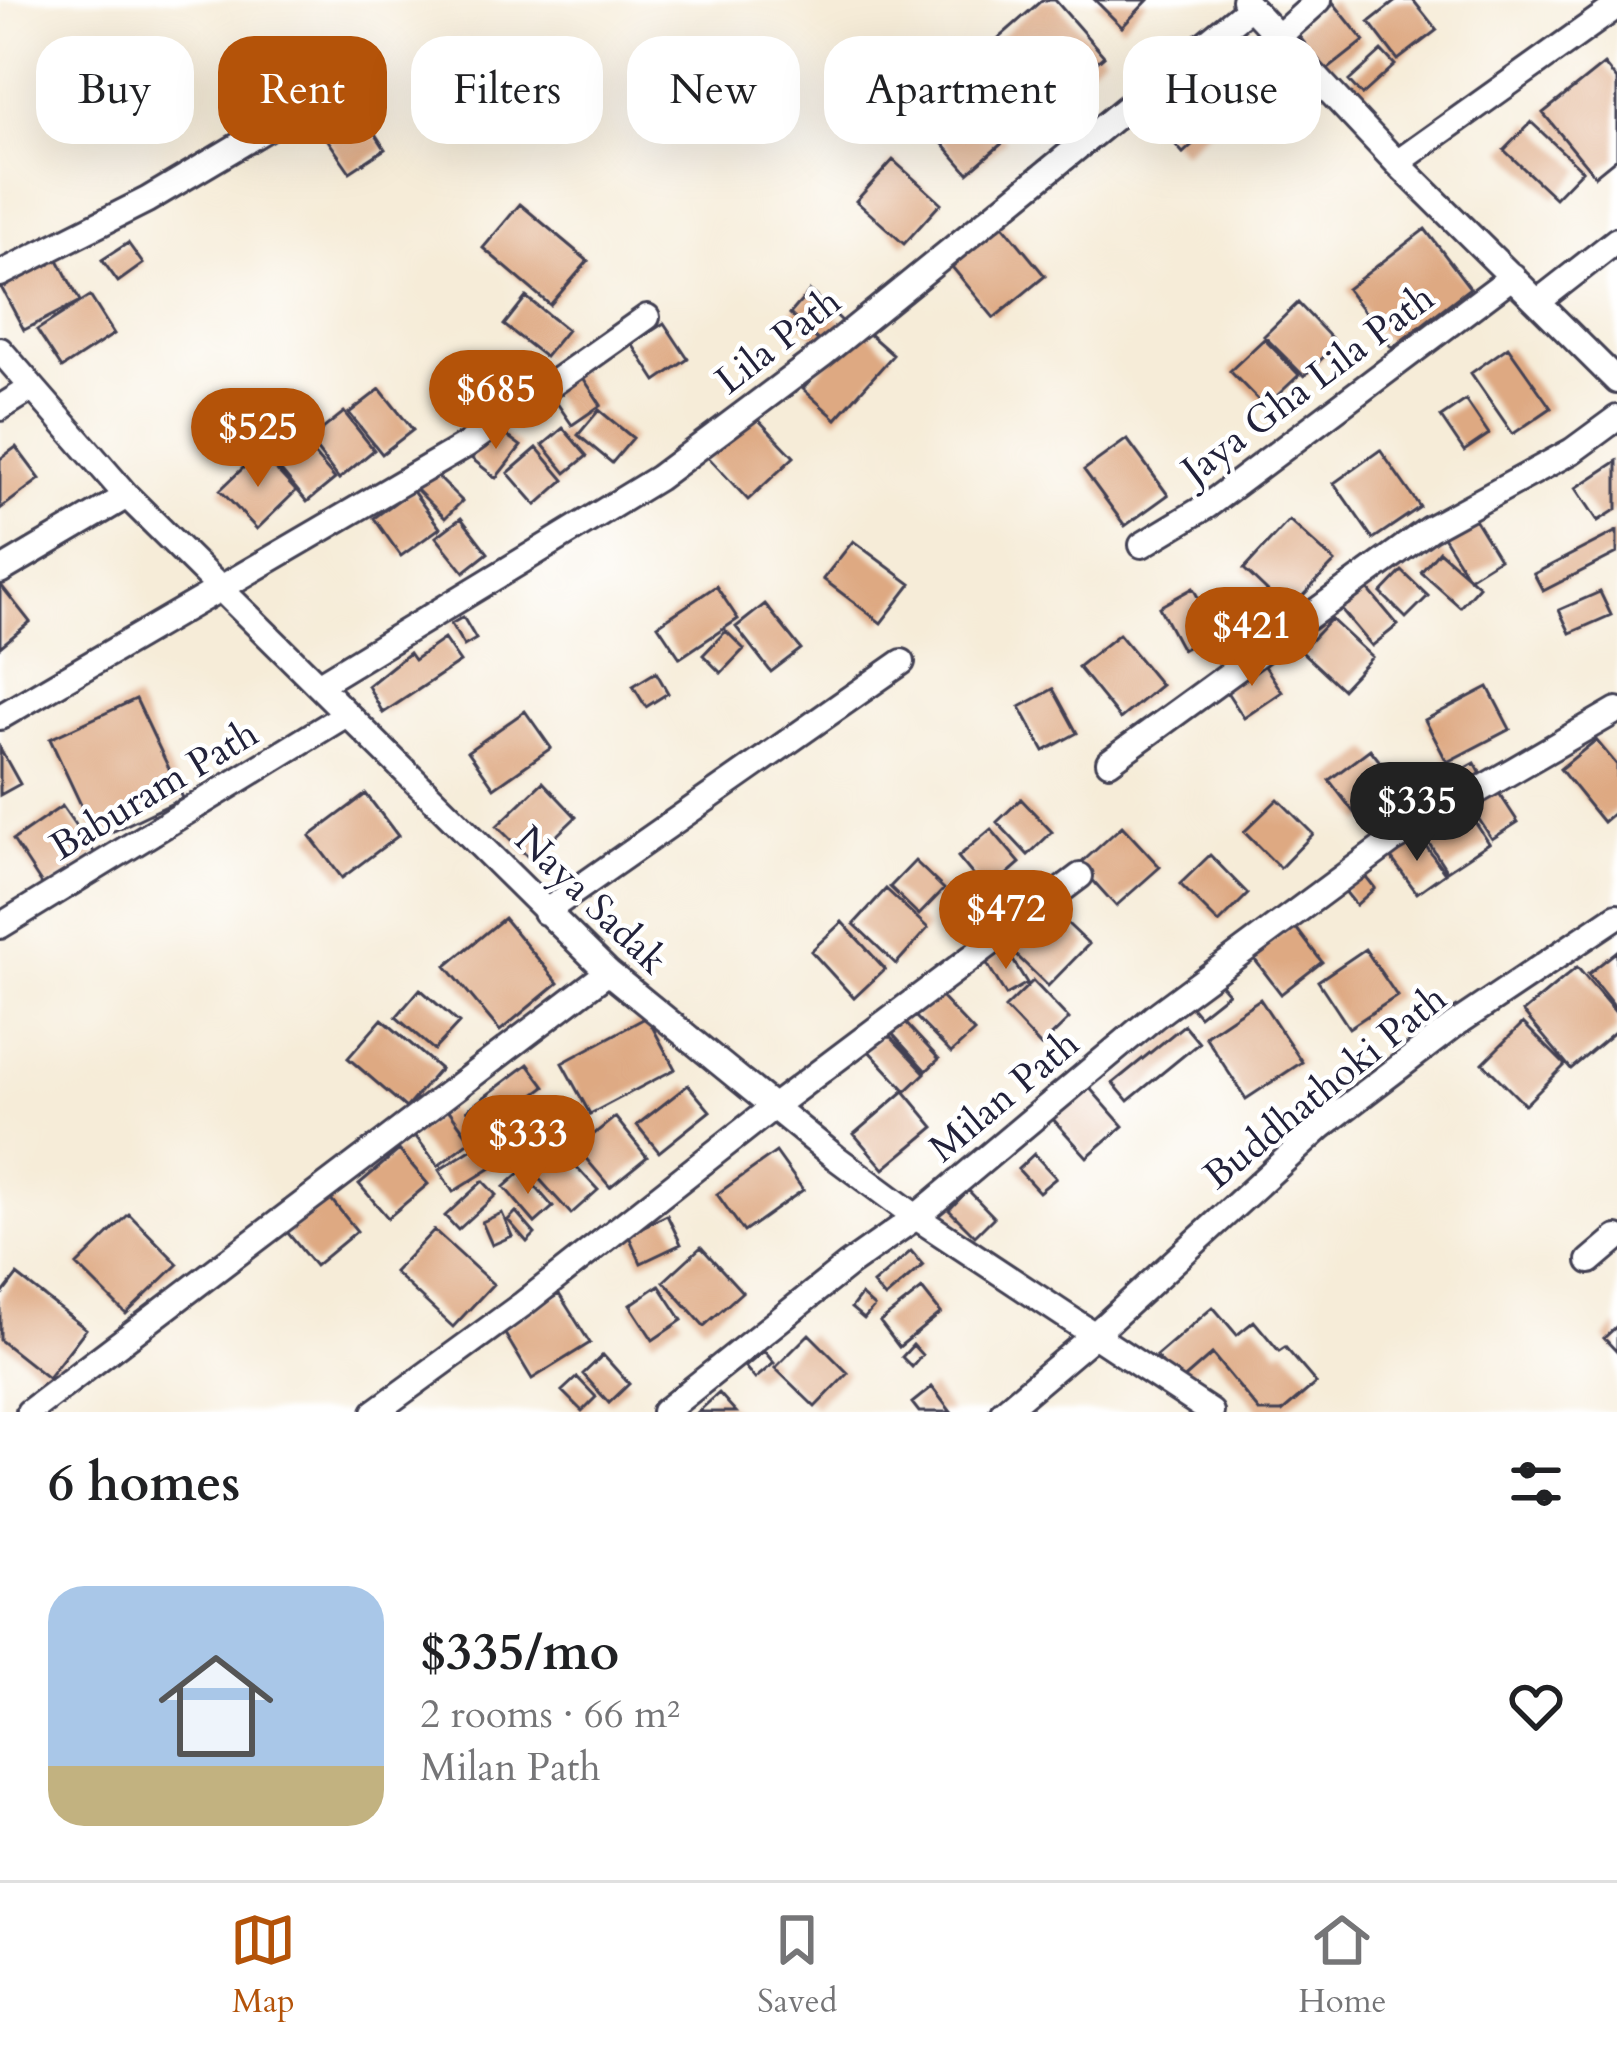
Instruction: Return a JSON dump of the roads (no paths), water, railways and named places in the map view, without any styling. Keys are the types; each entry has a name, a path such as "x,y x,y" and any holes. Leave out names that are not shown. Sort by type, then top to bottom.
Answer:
{"street":[{"path":"1280,36 1318,0"},
{"path":"1247,4 1276,36"},
{"name":"Lila Path","path":"319,685 658,478 822,355 1247,4"},
{"path":"1397,163 1617,6"},
{"path":"1321,83 1617,381"},
{"path":"0,274 147,200 242,144"},
{"path":"1539,301 1617,240"},
{"name":"Jaya Gha Lila Path","path":"1142,545 1207,506 1513,276"},
{"path":"0,717 466,445 647,317"},
{"name":"Naya Sadak","path":"0,350 127,496 608,972 916,1216 1210,1412"},
{"path":"0,409 32,388"},
{"path":"1109,762 1429,529 1572,451 1617,418"},
{"path":"0,571 127,496"},
{"path":"545,912 902,662"},
{"name":"Milan Path","path":"664,1412 916,1216 1154,1017 1393,840 1617,710"},
{"name":"Baburam Path","path":"0,926 345,715"},
{"path":"376,1412 1080,876"},
{"name":"Buddhathoki Path","path":"1004,1412 1322,1126 1453,1026 1617,916"},
{"path":"29,1412 608,972"},
{"path":"1590,1261 1617,1238"}]}
